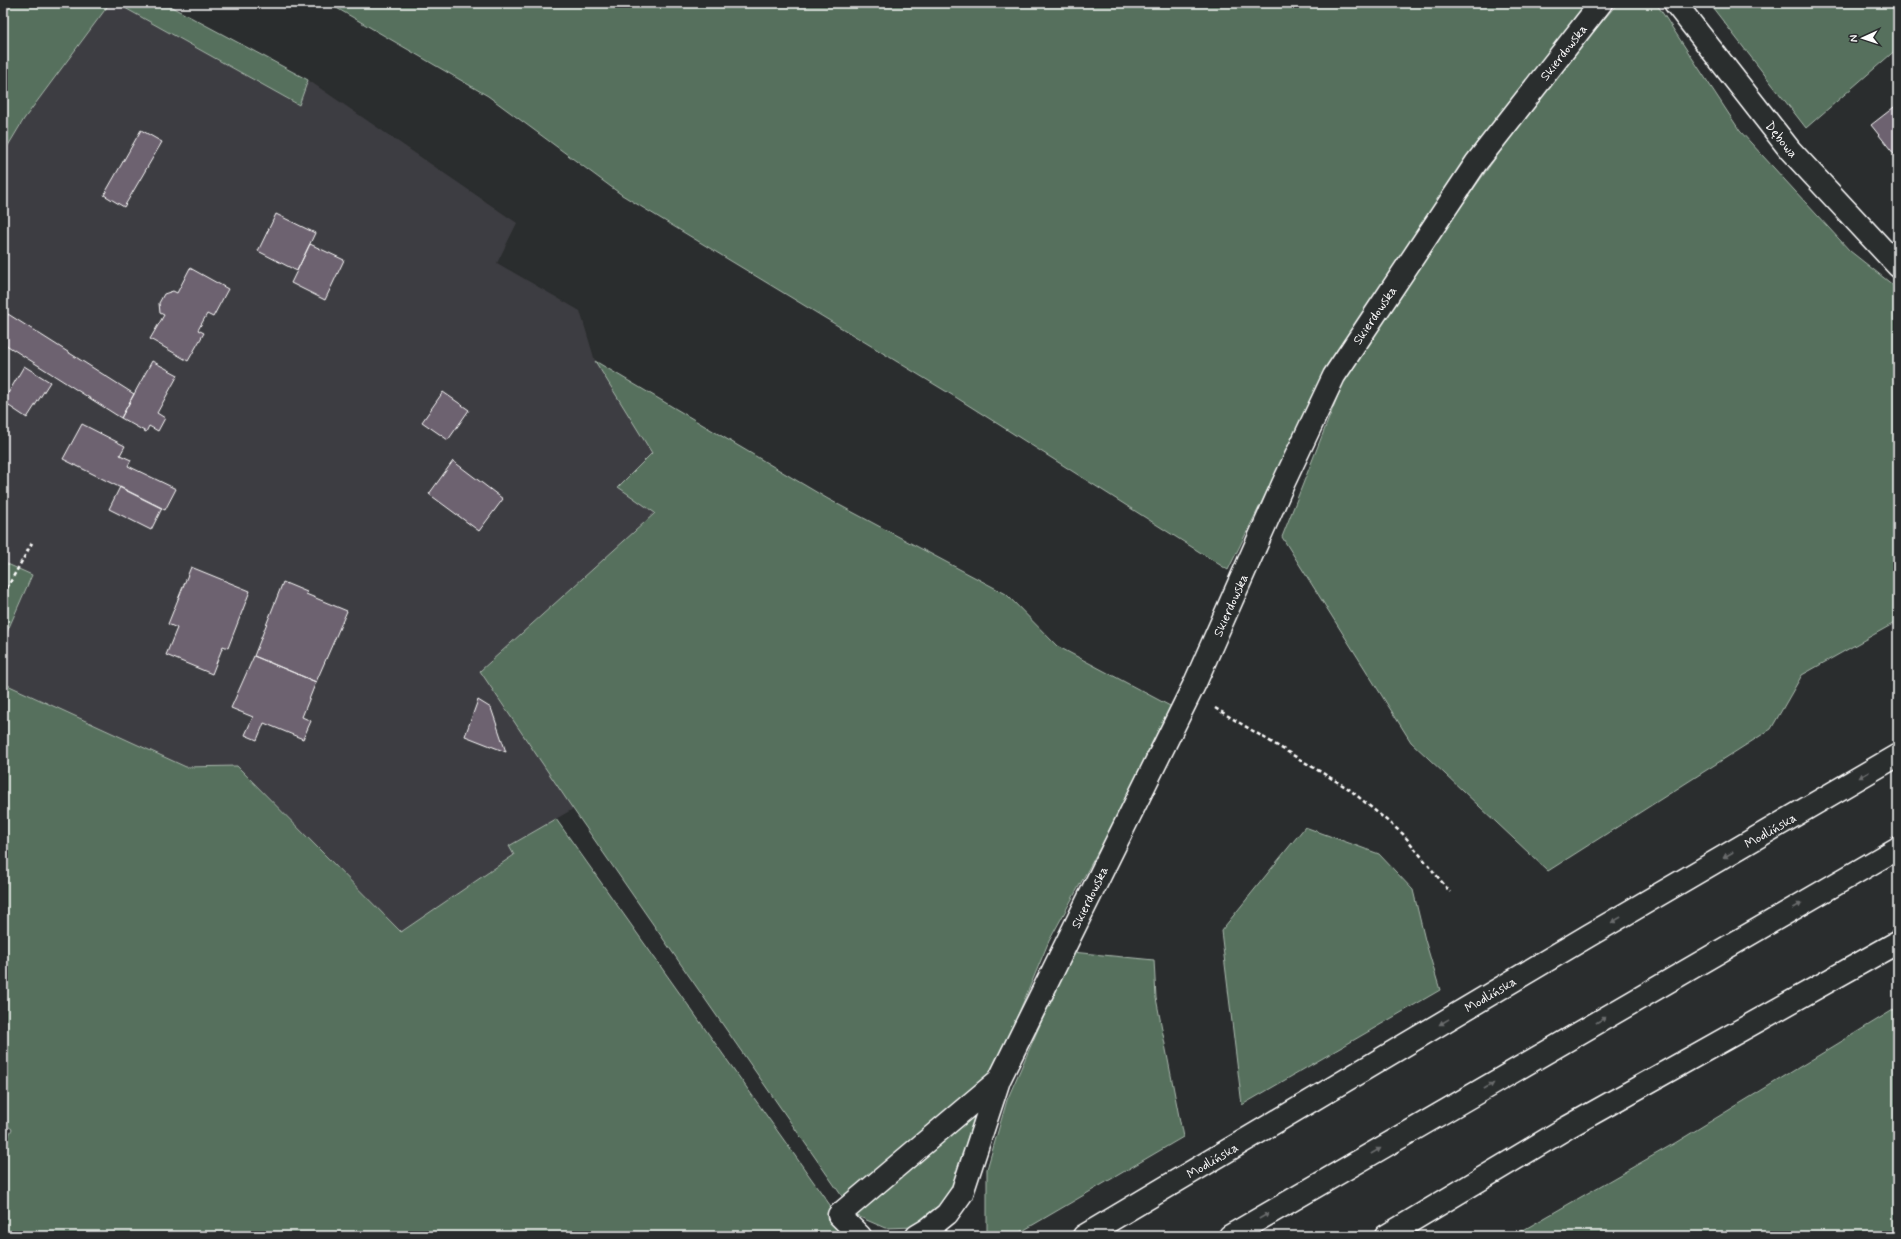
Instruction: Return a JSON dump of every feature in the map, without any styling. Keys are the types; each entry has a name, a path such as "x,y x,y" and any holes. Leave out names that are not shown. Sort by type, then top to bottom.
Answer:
{"street":[{"name":"Skierdowska","path":"917,1236 947,1214 962,1193 999,1080 1195,683 1283,484 1334,376 1476,163 1601,3"},
{"name":"Dębowa","path":"1675,3 1790,150 1898,266"},
{"name":"Modlińska","path":"1084,1236 1588,936 1898,756"},
{"path":"1230,1236 1898,848"},
{"path":"1386,1236 1568,1127 1898,942"},
{"path":"860,1236 839,1215 999,1080"}],"path":[{"path":"3,595 32,544"},
{"path":"1195,683 1204,700 1349,789 1403,834 1450,892"}],"shaded area":[{"path":"110,3 116,3 298,105 308,80 517,223 497,263 580,311 595,361 652,453 655,513 480,671 573,809 509,846 514,855 401,932 237,766 186,767 3,683 3,641 32,576 3,562 3,154 24,119"}],"green space":[{"path":"3,3 110,3 24,119 3,154"},
{"path":"116,3 164,3 308,80 299,105"},
{"path":"328,3 1592,3 1330,364 1228,570 957,398 622,195 488,96"},
{"path":"1618,3 1656,3 1740,131 1850,251 1898,289 1898,621 1802,675 1771,729 1548,871 1411,742 1282,537 1344,380 1422,261 1547,86"},
{"path":"1709,3 1898,3 1898,48 1806,128"},
{"path":"595,361 828,499 1006,594 1057,646 1172,707 1159,740 1049,941 976,1115 955,1181 938,1211 916,1227 885,1228 855,1215 573,809 480,671 655,513 618,487 652,453"},
{"path":"3,562 32,575 3,641"},
{"path":"3,683 186,767 237,766 401,932 514,855 509,846 556,819 852,1236 3,1236 3,1148 12,1129 3,1123"},
{"path":"1305,827 1379,854 1413,890 1425,940 1440,990 1242,1105 1221,931"},
{"path":"1072,952 1154,960 1156,998 1183,1137 1014,1236 987,1236 987,1169 1007,1100"},
{"path":"1898,1007 1898,1236 1513,1236 1675,1143"}],"building":[{"path":"1898,104 1898,159 1871,125"},
{"path":"141,130 162,142 124,207 104,195"},
{"path":"276,214 315,233 297,271 258,251"},
{"path":"310,244 344,260 325,300 291,283"},
{"path":"190,268 228,289 213,317 207,314 198,330 204,333 188,361 150,339 164,315 160,313 159,303 164,294 173,291 177,293"},
{"path":"8,314 134,394 121,418 3,343 3,322"},
{"path":"152,361 178,375 157,413 165,418 158,431 149,426 146,432 121,418"},
{"path":"24,366 50,382 27,418 3,402"},
{"path":"443,392 469,410 448,440 422,422"},
{"path":"82,424 125,446 120,455 131,460 128,466 176,489 165,510 63,459"},
{"path":"453,461 503,499 479,531 429,494"},
{"path":"120,487 162,508 151,530 109,509"},
{"path":"191,567 250,591 228,648 223,646 212,674 166,655 177,628 168,624"},
{"path":"283,582 307,592 306,594 347,611 316,682 254,656"},
{"path":"254,656 316,682 302,717 311,721 303,739 264,723 257,740 245,735 253,717 231,708"},
{"path":"478,700 491,708 506,752 465,736"}]}
